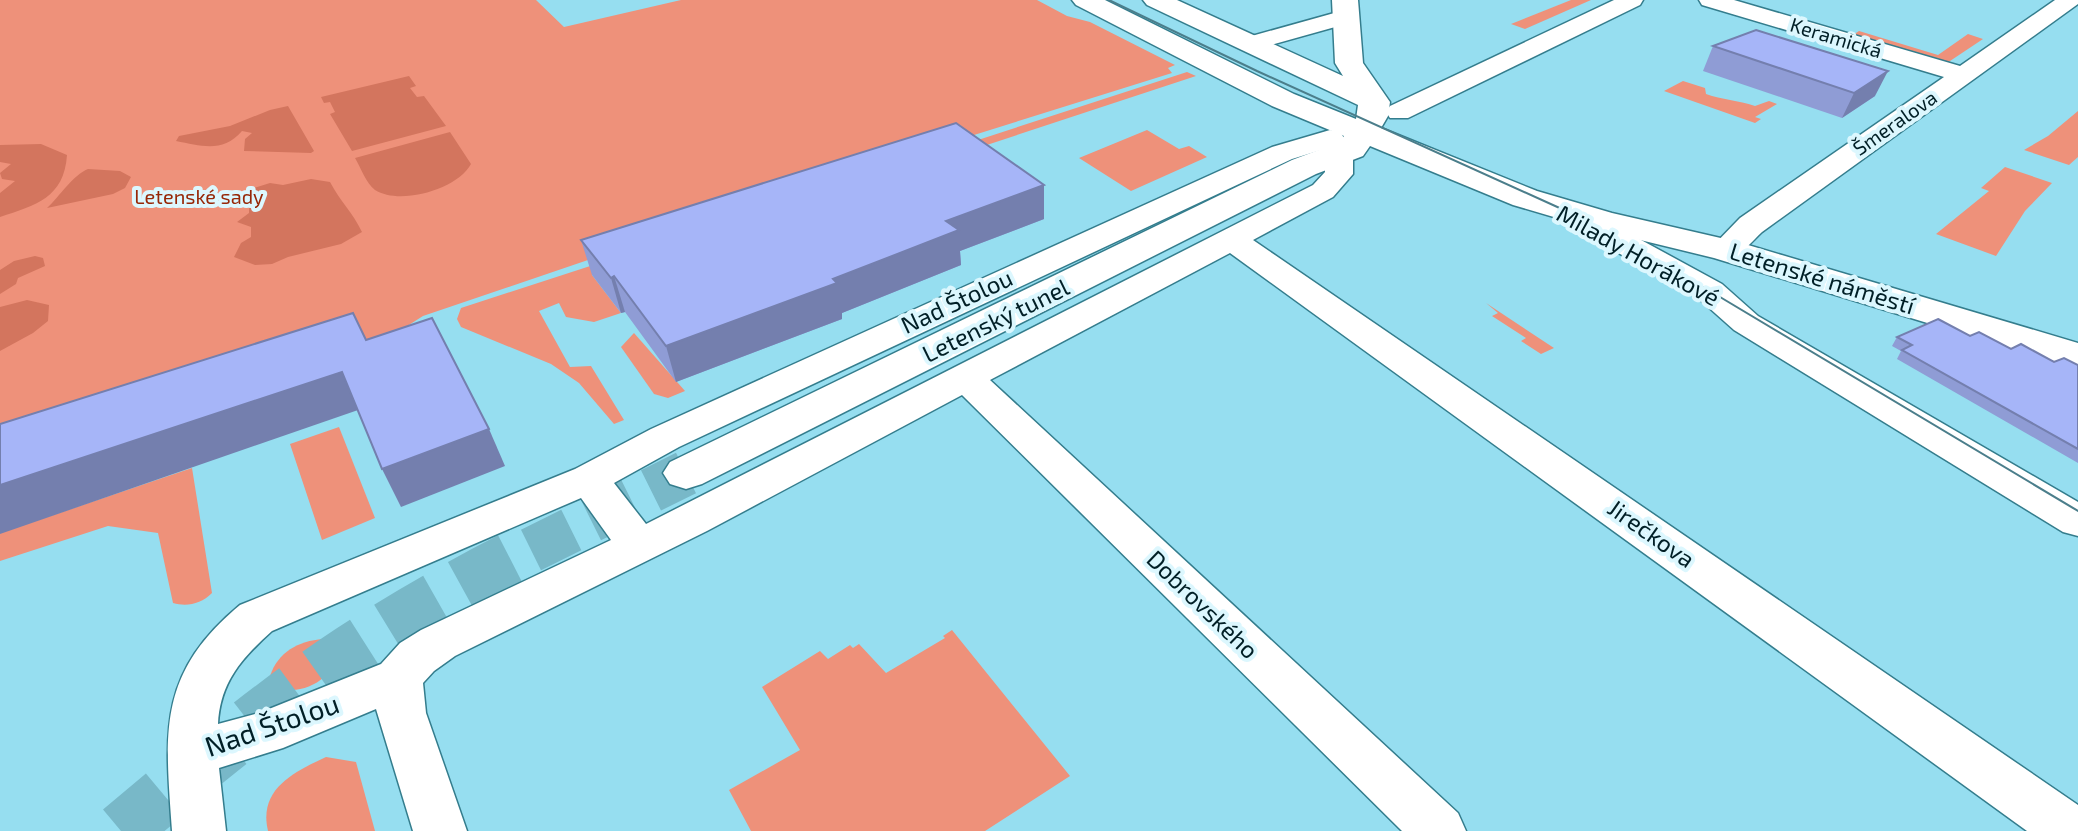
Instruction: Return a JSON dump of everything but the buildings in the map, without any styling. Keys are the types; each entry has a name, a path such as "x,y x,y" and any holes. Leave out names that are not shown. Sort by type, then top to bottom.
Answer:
{"main road":[{"name":"Milady Horákové","path":"1085,0 1263,91 1440,129"},
{"name":"Milady Horákové","path":"1156,0 1249,44 1525,198 1564,210"},
{"path":"1345,8 1349,63 1379,115"},
{"name":"Letenský tunel","path":"686,473 1192,225 1304,167 1334,147 1352,149 1379,115"},
{"name":"Milady Horákové","path":"1475,144 1725,250"},
{"name":"Letenské náměstí","path":"1564,210 1725,250 2078,356"}],"street":[{"path":"1379,115 1632,0"},
{"name":"Keramická","path":"1710,0 1962,75"},
{"name":"Šmeralova","path":"1725,250 1751,225 2070,0"},
{"path":"1249,44 1278,38 1345,8"},
{"name":"Nad Štolou","path":"1334,147 1339,174 1323,191 1231,239 692,520 438,643 417,657 398,678 265,733 193,753 193,719 205,671 224,643 256,618 589,479 665,438 1282,153 1334,147"},
{"name":"Milady Horákové","path":"1564,210 1710,291 1746,323 2078,521"},
{"name":"Jirečkova","path":"1231,239 2071,831"},
{"name":"Dobrovského","path":"966,378 1439,831"},
{"path":"589,479 638,545"},
{"path":"398,678 401,713 440,831"},
{"path":"193,753 199,831"}],"green space":[{"name":"Letenské sady","path":"0,0 536,0 564,27 681,0 1037,0 1067,16 1090,22 1175,65 1168,68 1172,73 744,207 423,316 371,349 0,470"},
{"path":"1571,0 1591,0 1525,29 1511,24"},
{"path":"1859,31 1938,55 1968,34 1983,39 1947,63 1853,35"},
{"path":"1187,72 1196,76 592,275 621,313 594,322 566,317 559,303 539,311 570,367 591,366 624,420 614,424 579,383 551,364 461,327 457,319 461,308"},
{"path":"1683,81 1705,88 1706,94 1718,98 1755,106 1769,101 1777,104 1755,117 1761,119 1755,123 1664,91"},
{"path":"2078,111 2078,157 2069,165 2024,150 2048,136"},
{"path":"1147,130 1179,149 1189,146 1207,157 1131,191 1079,158"},
{"path":"2005,167 2052,183 2025,211 1996,256 1936,234 1989,191 1981,188"},
{"path":"1486,303 1554,348 1541,354 1521,341 1526,338 1492,316 1498,313"},
{"path":"634,333 685,391 668,398 654,394 621,347"},
{"path":"339,427 375,518 322,540 290,444"},
{"path":"192,468 212,593 199,602 173,603 158,533 108,526 0,561 0,533"},
{"path":"952,630 1070,776 985,831 751,831 729,790 800,750 762,687 820,651 828,659 850,645 853,648 859,644 886,673 945,638 943,636"},
{"path":"323,639 337,647 337,658 324,677 315,684 292,690 272,683 270,676 284,654 297,645"},
{"path":"326,757 356,762 375,831 268,831 268,804 281,784"}],"shaded area":[{"path":"409,76 416,86 410,88 417,97 424,96 446,126 352,151 330,114 335,112 330,102 324,103 321,97"},
{"path":"288,106 314,151 311,153 244,151 245,139 252,133 242,131 220,145 203,146 176,141 179,136 230,126"},
{"path":"450,132 471,164 454,181 428,192 399,196 375,190 355,158"},
{"path":"41,144 67,155 60,181 46,198 0,217 0,193 15,181 2,179 0,173 11,164 0,162 0,145"},
{"path":"88,169 120,171 131,177 125,188 113,194 47,208 72,181"},
{"path":"311,179 330,182 362,232 341,244 272,264 255,265 234,257 241,243 251,237 251,227 237,222 249,213 249,208 239,203 245,191 270,183 283,185"},
{"path":"35,256 43,258 45,266 18,278 16,284 0,294 0,270 14,261"},
{"path":"27,300 49,305 48,321 0,351 0,307"}],"tunnel":[{"path":"534,549 686,473"},
{"path":"121,831 254,722 338,661 386,630 534,549"}],"tram line":[{"path":"1109,0 1257,71 1564,210 1710,291 2078,511"}]}
